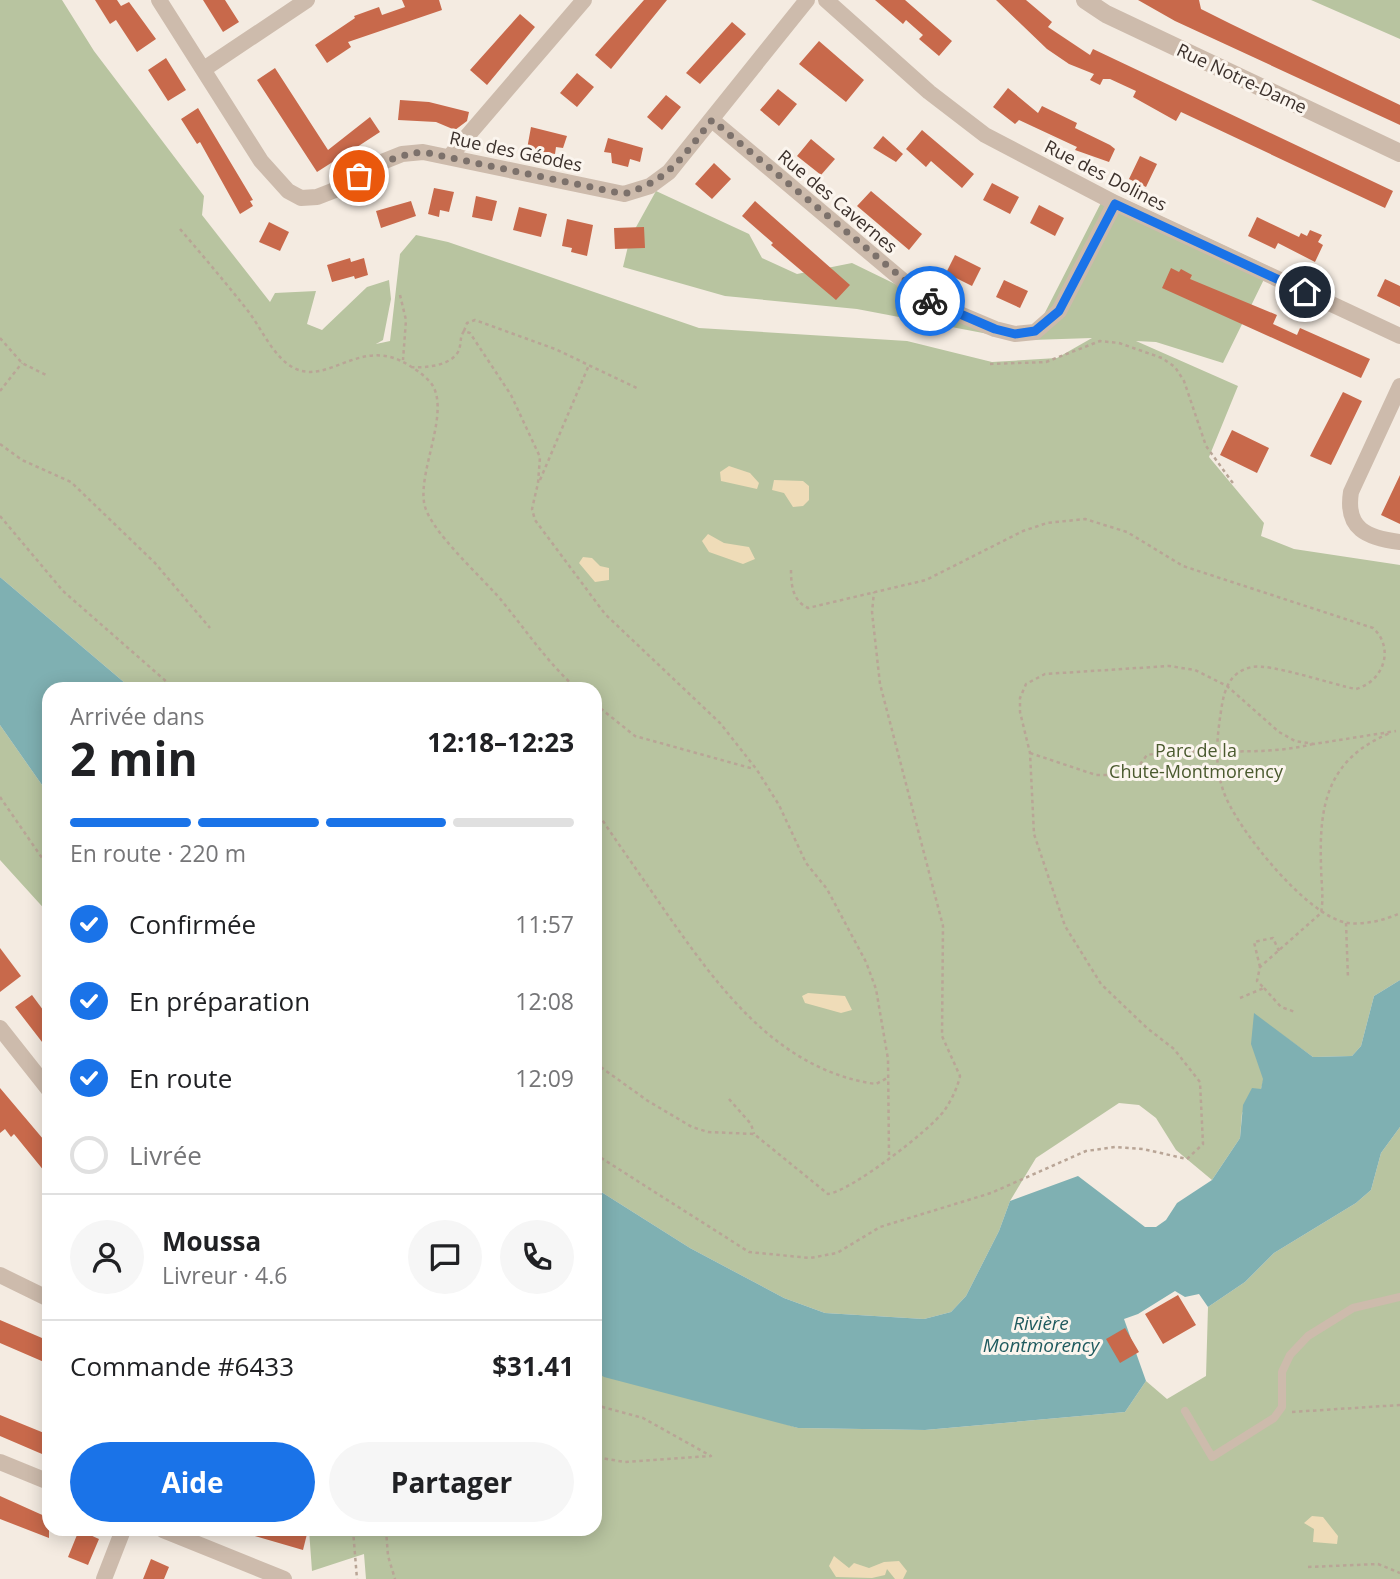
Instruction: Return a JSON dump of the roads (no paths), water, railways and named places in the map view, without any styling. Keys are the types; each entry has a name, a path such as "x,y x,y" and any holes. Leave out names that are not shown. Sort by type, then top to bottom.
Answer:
{"street":[{"name":"Rue des Géodes","path":"159,0 261,161 288,191 301,198 317,197 335,190 382,162 402,154 423,152 451,155 624,194 650,186 669,172 807,0"},
{"path":"204,69 307,0"},
{"path":"451,155 584,0"},
{"name":"Rue des Dolines","path":"826,0 929,92 985,135 1115,204 1400,336"},
{"name":"Rue Notre-Dame","path":"1085,0 1106,14 1400,153"},
{"name":"Rue des Cavernes","path":"712,120 926,300 995,329 1015,334 1035,331 1059,311 1115,204"},
{"path":"1400,386 1351,492 1348,511 1353,522 1383,540 1400,542"},
{"path":"0,1028 42,1081"},
{"path":"0,1275 42,1296"},
{"path":"0,1462 42,1479"},
{"path":"104,1579 121,1536"},
{"path":"178,1536 284,1579"}],"lane":[{"path":"1185,1411 1212,1457 1274,1418 1282,1407 1282,1372 1290,1355 1308,1335 1353,1308 1400,1297"}],"water":[{"path":"0,577 124,682 42,682 42,785 0,725"},
{"name":"Rivière Montmorency","path":"1400,980 1400,1127 1381,1153 1371,1190 1356,1203 1274,1253 1245,1282 1208,1307 1199,1294 1185,1297 1175,1291 1138,1314 1124,1319 1146,1381 1125,1412 925,1430 798,1428 602,1376 602,1192 690,1248 784,1298 825,1313 924,1319 951,1312 966,1296 999,1231 1010,1201 1078,1176 1145,1227 1156,1227 1166,1220 1177,1203 1212,1180 1240,1138 1243,1105 1252,1088 1261,1089 1263,1079 1251,1044 1254,1013 1313,1057 1352,1056 1361,1046 1374,996"}],"park label":[{"name":"Parc de la Chute-Montmorency","path":"1196,760"}]}
